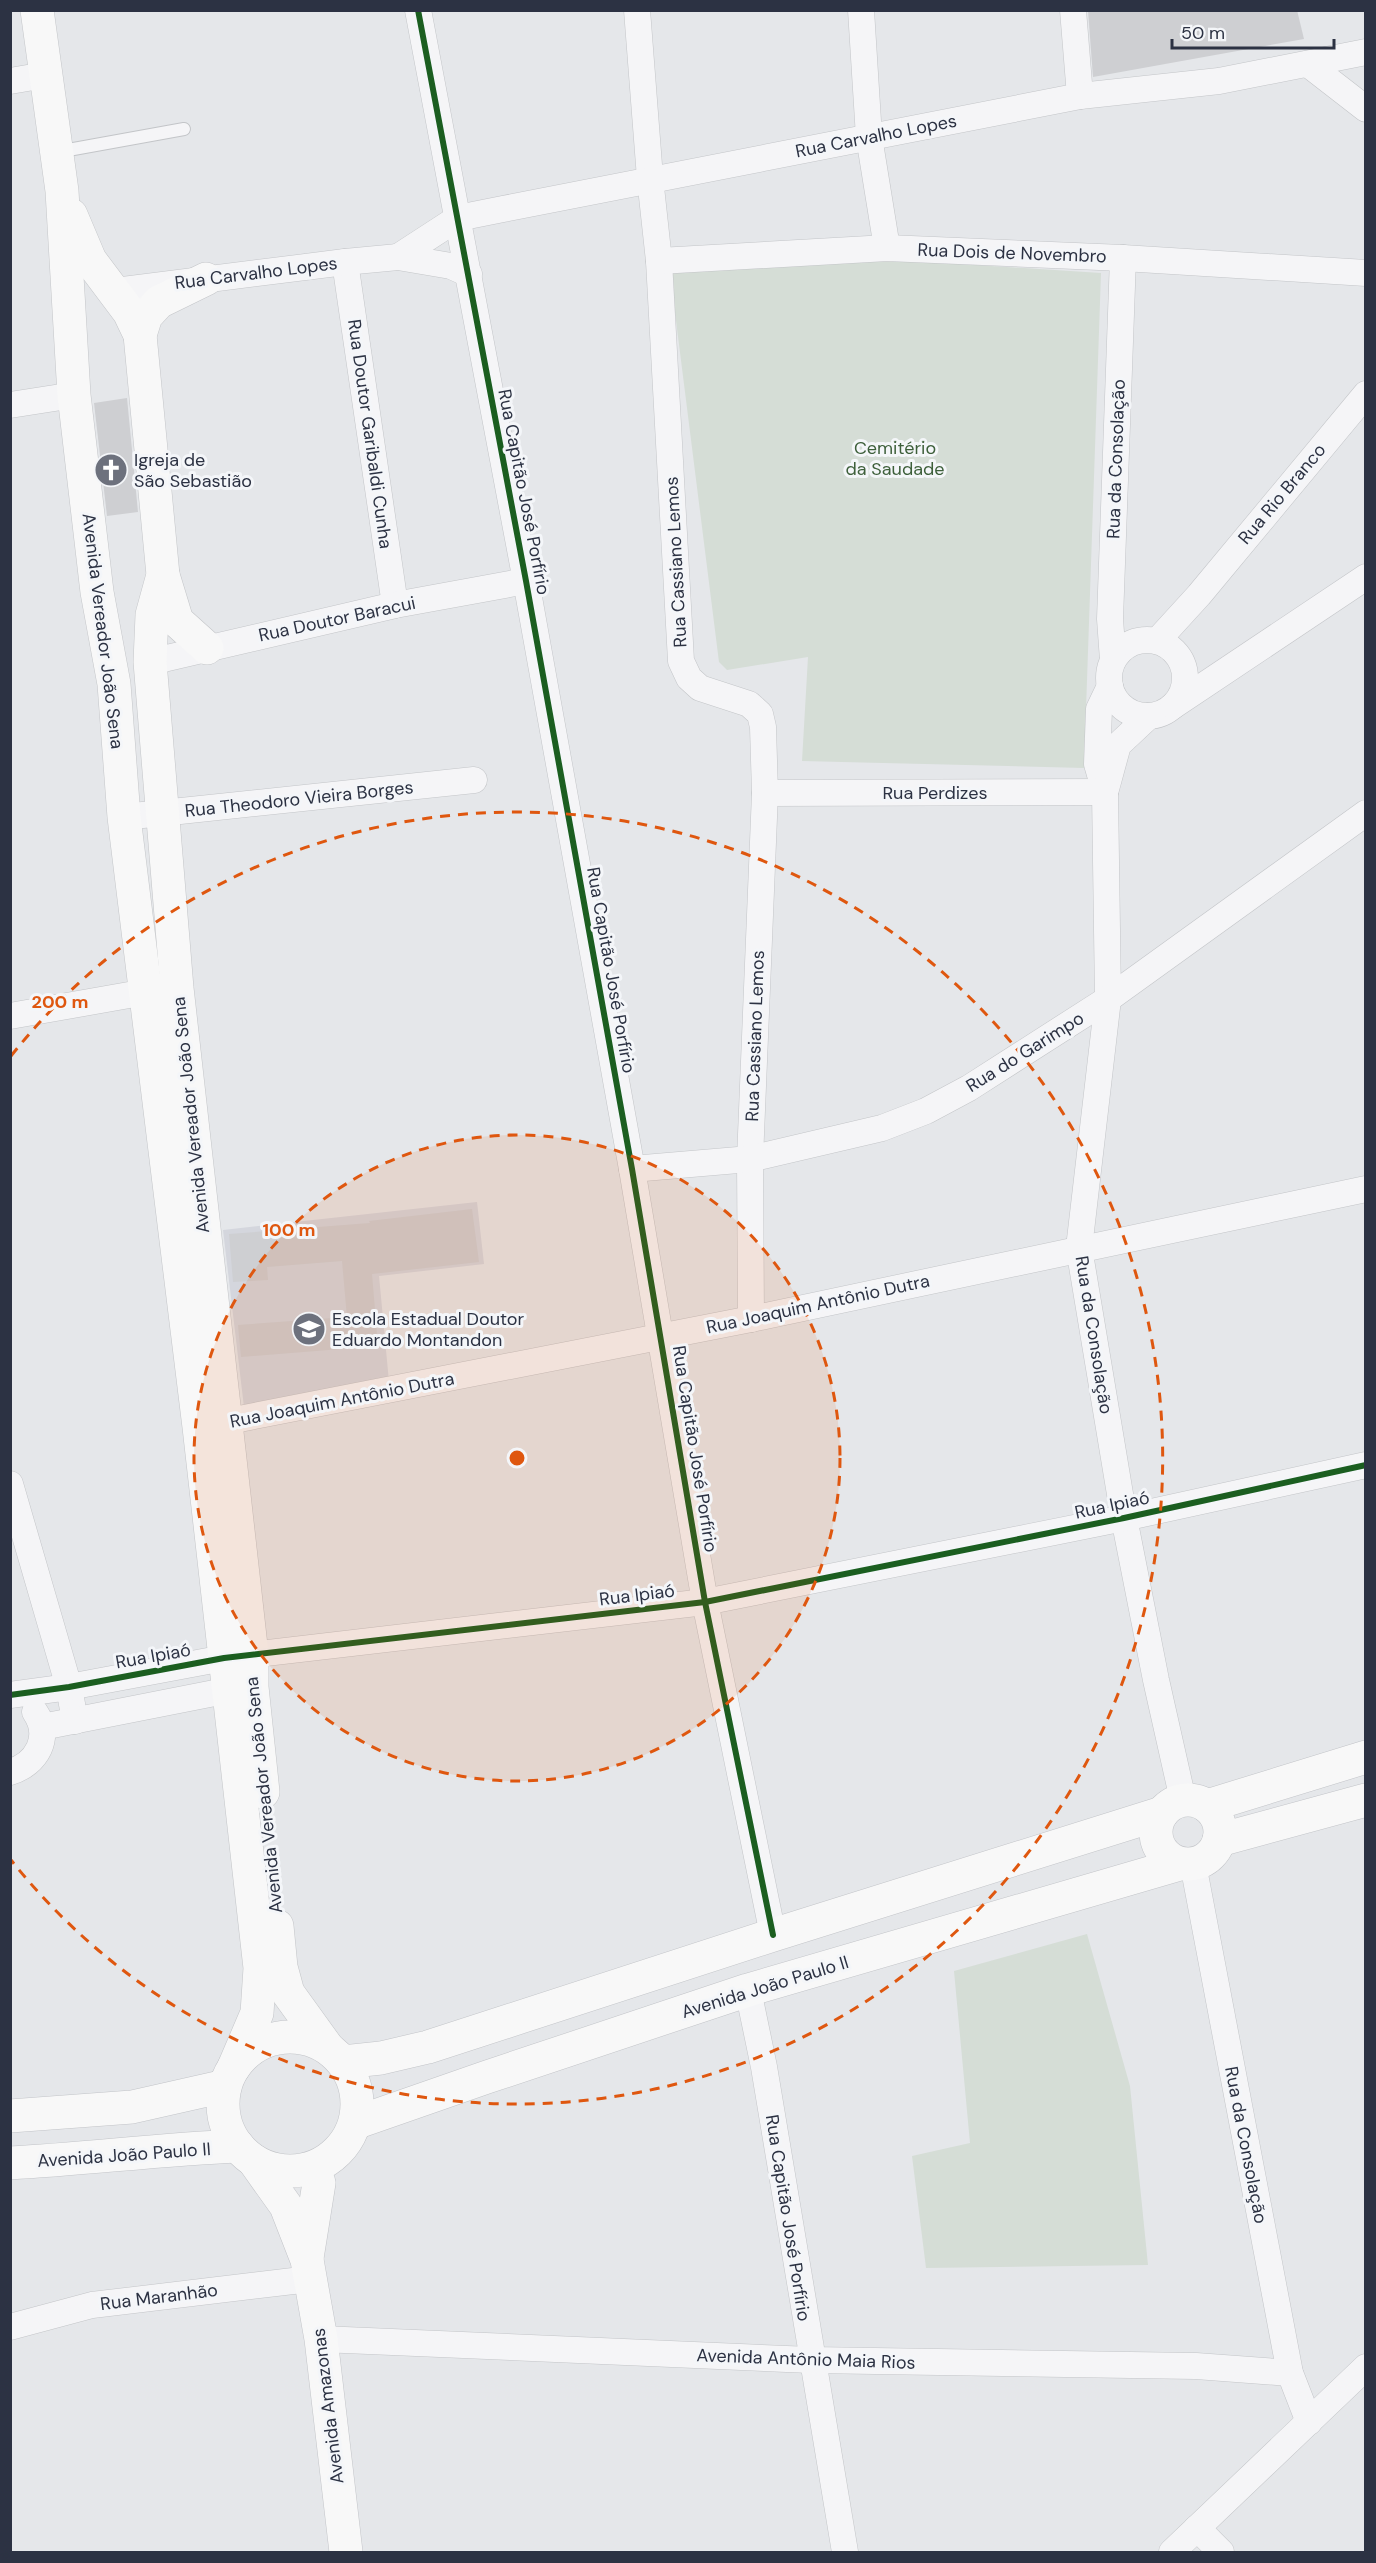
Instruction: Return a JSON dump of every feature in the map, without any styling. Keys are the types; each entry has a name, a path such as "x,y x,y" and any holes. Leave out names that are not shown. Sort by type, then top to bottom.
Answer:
{"main road":[{"name":"Avenida Vereador João Sena","path":"37,10 62,191 74,395 97,592 114,684 124,817 146,992 212,1425"},
{"name":"Avenida Vereador João Sena","path":"62,191 90,260 115,291 140,335 162,575 152,615 150,662 212,1425 239,1672 282,1967 288,1993 335,2055"},
{"path":"140,335 146,316 159,302 206,279"},
{"path":"69,315 80,302 115,291"},
{"path":"162,575 177,621 207,648"},
{"path":"97,592 111,613 123,621 152,615"},
{"name":"Avenida Vereador João Sena","path":"229,2077 257,2013 260,1968 239,1672"},
{"path":"335,2055 381,2058 476,2032 773,1935 1184,1806 1365,1757"},
{"path":"1219,1840 1365,1800"},
{"path":"1184,1806 1218,1822 1219,1840 1214,1852 1204,1860 1186,1864 1169,1858 1160,1849 1156,1837 1156,1824 1184,1806"},
{"name":"Avenida João Paulo II","path":"355,2123 487,2076 748,1990 1186,1864"},
{"path":"476,2032 487,2076"},
{"path":"246,2154 272,2169 293,2172 314,2168 332,2157 346,2142 355,2123 358,2102 354,2080 335,2055 311,2040 293,2036 276,2038 259,2044 245,2054 229,2077 223,2107 227,2128 246,2154 286,2206 309,2270"},
{"path":"10,2116 132,2108 229,2077"},
{"path":"93,2110 83,2126 83,2136 92,2152 100,2158"},
{"name":"Avenida João Paulo II","path":"10,2163 100,2158 174,2149 246,2154"},
{"path":"309,2270 318,2183 314,2168"},
{"name":"Avenida Amazonas","path":"309,2270 321,2339 346,2553"}],"street":[{"name":"Rua Capitão José Porfírio","path":"418,10 526,581 632,1169 705,1602 773,1935"},
{"name":"Rua Cassiano Lemos","path":"637,10 659,261 681,661 689,678 700,688 749,704 760,714 763,727 765,793 750,1159 751,1319"},
{"path":"861,10 869,137 887,248"},
{"path":"1073,10 1080,96"},
{"name":"Rua Carvalho Lopes","path":"398,257 458,218 650,178 1080,96 1219,81 1365,52"},
{"path":"1308,64 1365,109"},
{"path":"10,81 45,75"},
{"name":"Rua Dois de Novembro","path":"659,261 887,248 1123,258 1365,273"},
{"name":"Rua Carvalho Lopes","path":"115,291 398,257 451,266 469,274"},
{"name":"Rua da Consolação","path":"1113,660 1110,619 1123,258"},
{"name":"Rua Doutor Garibaldi Cunha","path":"345,262 395,605"},
{"name":"Rua Rio Branco","path":"1158,641 1199,595 1365,394"},
{"path":"10,405 74,395"},
{"path":"1173,705 1184,687 1181,662 1169,647 1158,641 1144,640 1132,643 1121,650 1113,660 1109,673 1110,686 1115,698 1124,708 1136,714 1149,716 1162,713 1365,577"},
{"name":"Rua Doutor Baracui","path":"150,662 395,605 526,581"},
{"name":"Rua Rio Branco","path":"1181,662 1199,595"},
{"path":"1181,662 1239,662"},
{"name":"Rua da Consolação","path":"1110,686 1099,709 1097,764 1105,792 1107,999 1079,1248 1124,1518 1184,1806"},
{"name":"Rua da Consolação","path":"1105,792 1118,745 1149,716"},
{"name":"Rua Theodoro Vieira Borges","path":"124,817 474,780"},
{"name":"Rua Perdizes","path":"765,793 1105,792"},
{"name":"Rua do Garimpo","path":"632,1169 750,1159 882,1128 926,1111 969,1088 1107,999 1365,813"},
{"path":"10,1016 146,992"},
{"name":"Rua Joaquim Antônio Dutra","path":"212,1425 751,1319 1365,1189"},
{"name":"Rua Ipiaó","path":"10,1696 69,1687 239,1672 705,1602 1124,1518 1365,1466"},
{"path":"10,1484 69,1687 75,1721"},
{"name":"Rua Ipiaó","path":"10,1696 30,1705 38,1715 42,1727 75,1721 239,1672"},
{"path":"10,1772 21,1769 31,1762 39,1751 43,1740 42,1727"},
{"name":"Rua da Consolação","path":"1186,1864 1290,2373 1309,2422"},
{"name":"Rua Capitão José Porfírio","path":"748,1990 764,2067 811,2360 845,2553"},
{"name":"Rua Maranhão","path":"10,2327 92,2305 309,2270"},
{"name":"Avenida Antônio Maia Rios","path":"321,2339 811,2360 1196,2366 1290,2373"},
{"path":"1172,2553 1365,2367"},
{"path":"1197,2528 1221,2553"}],"lane":[{"path":"56,152 184,129"}],"shaded area":[{"name":"Escola Estadual Doutor Eduardo Montandon","path":"477,1202 484,1264 379,1276 389,1382 244,1407 223,1230"}],"green space":[{"name":"Cemitério da Saudade","path":"884,259 1101,273 1084,768 802,761 808,657 727,670 719,662 670,273"},
{"path":"1087,1934 1130,2086 1148,2265 926,2268 912,2156 970,2143 954,1971"}],"building":[{"path":"1088,10 1297,10 1304,39 1093,77"},
{"path":"127,398 138,512 107,516 94,403"},
{"path":"472,1209 479,1262 372,1274 378,1346 241,1357 238,1325 347,1317 342,1261 267,1267 268,1280 233,1282 229,1234 370,1223 369,1221"}],"cycle path":[{"path":"418,10 526,581 632,1169 705,1602 773,1935"},
{"path":"10,1695 69,1687 224,1658 705,1602 1124,1518 1366,1465"}],"place":[{"name":"Igreja de São Sebastião","path":"111,470"},
{"name":"Escola Estadual Doutor Eduardo Montandon","path":"309,1329"}]}
